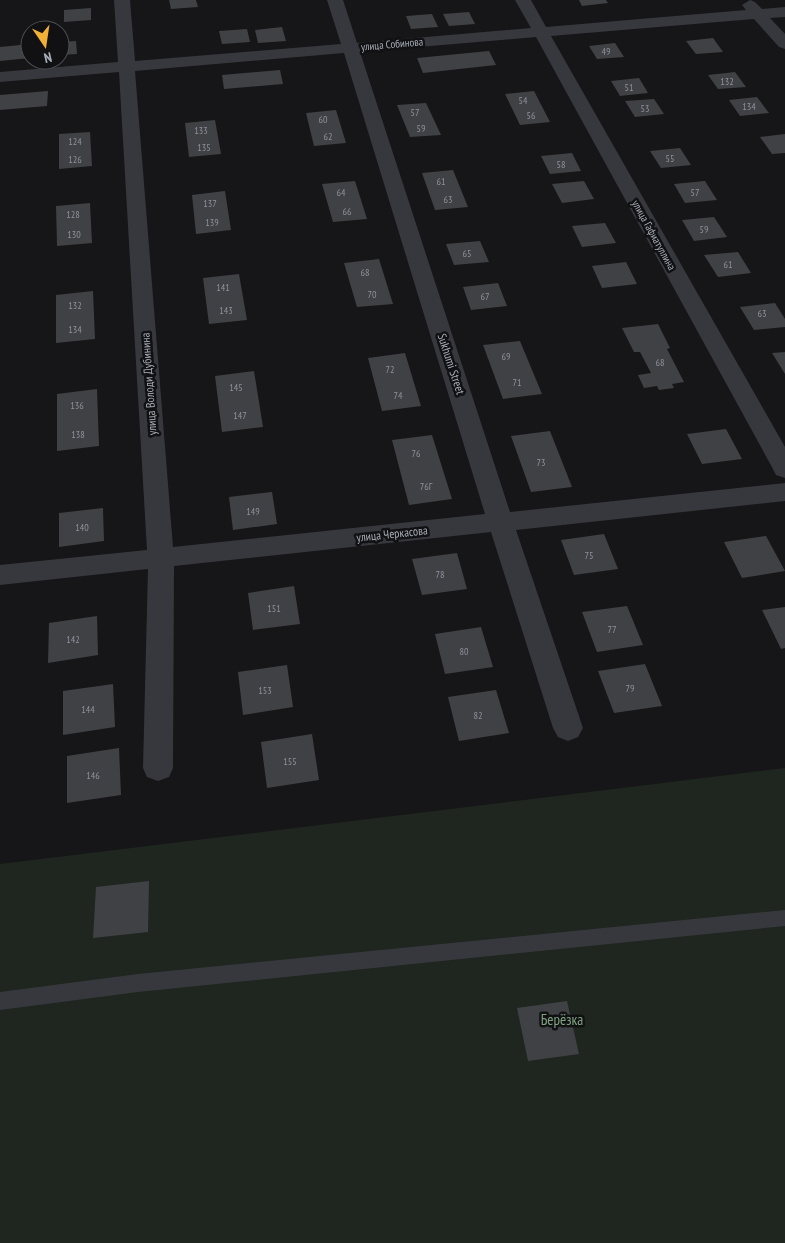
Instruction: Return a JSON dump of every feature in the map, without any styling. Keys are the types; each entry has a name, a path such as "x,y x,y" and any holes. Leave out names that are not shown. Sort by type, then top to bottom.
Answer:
{"street":[{"name":"улица Володи Дубинина","path":"122,0 161,560 158,768"},
{"name":"Sukhumi Street","path":"335,0 500,522 568,728"},
{"name":"улица Гафиатуллина","path":"523,0 785,469"},
{"path":"746,0 785,44"},
{"name":"улица Собинова","path":"0,77 785,12"},
{"name":"улица Черкасова","path":"0,575 161,560 785,492"}],"lane":[{"path":"0,1001 138,983 785,918"}],"green space":[{"name":"Берёзка","path":"785,768 785,1243 0,1243 0,864"}],"building":[{"path":"169,0 196,0 198,7 171,9"},
{"path":"579,0 606,0 608,3 582,6"},
{"path":"91,8 91,20 70,22 70,20 64,20 64,10"},
{"path":"469,12 475,24 449,26 443,14"},
{"path":"432,14 438,27 411,29 406,16"},
{"path":"282,27 286,41 258,43 255,30"},
{"path":"247,29 250,42 222,44 219,31"},
{"path":"713,38 723,52 696,54 686,41"},
{"path":"70,41 76,41 77,54 70,54"},
{"path":"615,43 624,57 597,59 589,46"},
{"path":"20,45 20,59 0,61 0,47"},
{"path":"489,51 496,65 423,73 417,58"},
{"path":"280,70 283,84 224,89 222,75"},
{"path":"735,72 746,87 718,89 708,75"},
{"path":"639,78 648,93 620,96 611,81"},
{"path":"48,91 47,106 0,110 0,95"},
{"path":"534,91 550,122 520,125 505,94"},
{"path":"757,97 769,113 740,116 729,100"},
{"path":"654,99 664,114 635,117 625,101"},
{"path":"426,103 441,135 410,137 397,105"},
{"path":"336,110 346,143 314,146 306,113"},
{"path":"215,120 221,154 189,157 185,123"},
{"path":"90,132 92,166 59,169 59,134"},
{"path":"785,134 785,153 772,154 760,137"},
{"path":"680,148 691,165 661,168 650,151"},
{"path":"572,153 581,171 550,174 541,156"},
{"path":"453,170 468,207 435,210 422,173"},
{"path":"355,181 367,219 333,222 322,184"},
{"path":"584,181 594,199 562,203 552,184"},
{"path":"705,181 717,200 685,203 674,184"},
{"path":"225,191 231,230 196,234 192,195"},
{"path":"90,203 92,243 57,246 56,206"},
{"path":"714,217 727,237 694,241 682,220"},
{"path":"605,223 616,243 582,247 572,226"},
{"path":"480,241 489,262 454,265 446,244"},
{"path":"738,252 751,273 718,277 704,255"},
{"path":"379,259 393,304 357,307 344,263"},
{"path":"626,262 637,284 602,288 592,266"},
{"path":"239,274 247,320 209,324 203,278"},
{"path":"498,283 507,306 471,310 463,287"},
{"path":"93,291 95,339 56,343 56,295"},
{"path":"775,303 785,319 785,327 754,330 740,307"},
{"path":"658,324 670,348 667,349 684,382 672,384 674,388 659,390 657,386 644,388 638,375 651,373 640,352 634,352 622,328"},
{"path":"520,341 542,394 503,399 483,345"},
{"path":"785,352 785,374 772,353"},
{"path":"405,353 421,406 382,411 368,358"},
{"path":"254,371 263,427 222,432 215,376"},
{"path":"97,389 99,446 57,451 57,394"},
{"path":"726,429 742,459 702,464 687,434"},
{"path":"550,431 572,487 531,492 511,436"},
{"path":"432,435 452,499 409,505 392,440"},
{"path":"272,492 277,524 233,530 229,497"},
{"path":"103,508 104,541 59,547 59,513"},
{"path":"604,534 618,569 574,575 561,540"},
{"path":"766,536 785,571 742,578 724,542"},
{"path":"457,553 467,589 422,595 412,559"},
{"path":"294,586 300,624 253,630 248,593"},
{"path":"627,606 643,645 597,652 582,612"},
{"path":"785,607 785,648 781,649 762,610"},
{"path":"97,616 98,655 48,663 49,623"},
{"path":"481,627 493,667 445,674 435,634"},
{"path":"645,664 662,706 614,713 598,671"},
{"path":"287,665 293,707 243,715 238,672"},
{"path":"113,684 115,727 63,735 63,691"},
{"path":"496,690 509,733 459,741 448,697"},
{"path":"312,734 319,780 267,788 261,742"},
{"path":"119,748 121,795 67,803 67,756"},
{"path":"149,881 148,932 93,938 96,887"},
{"path":"567,1001 579,1054 528,1061 517,1008"}]}
